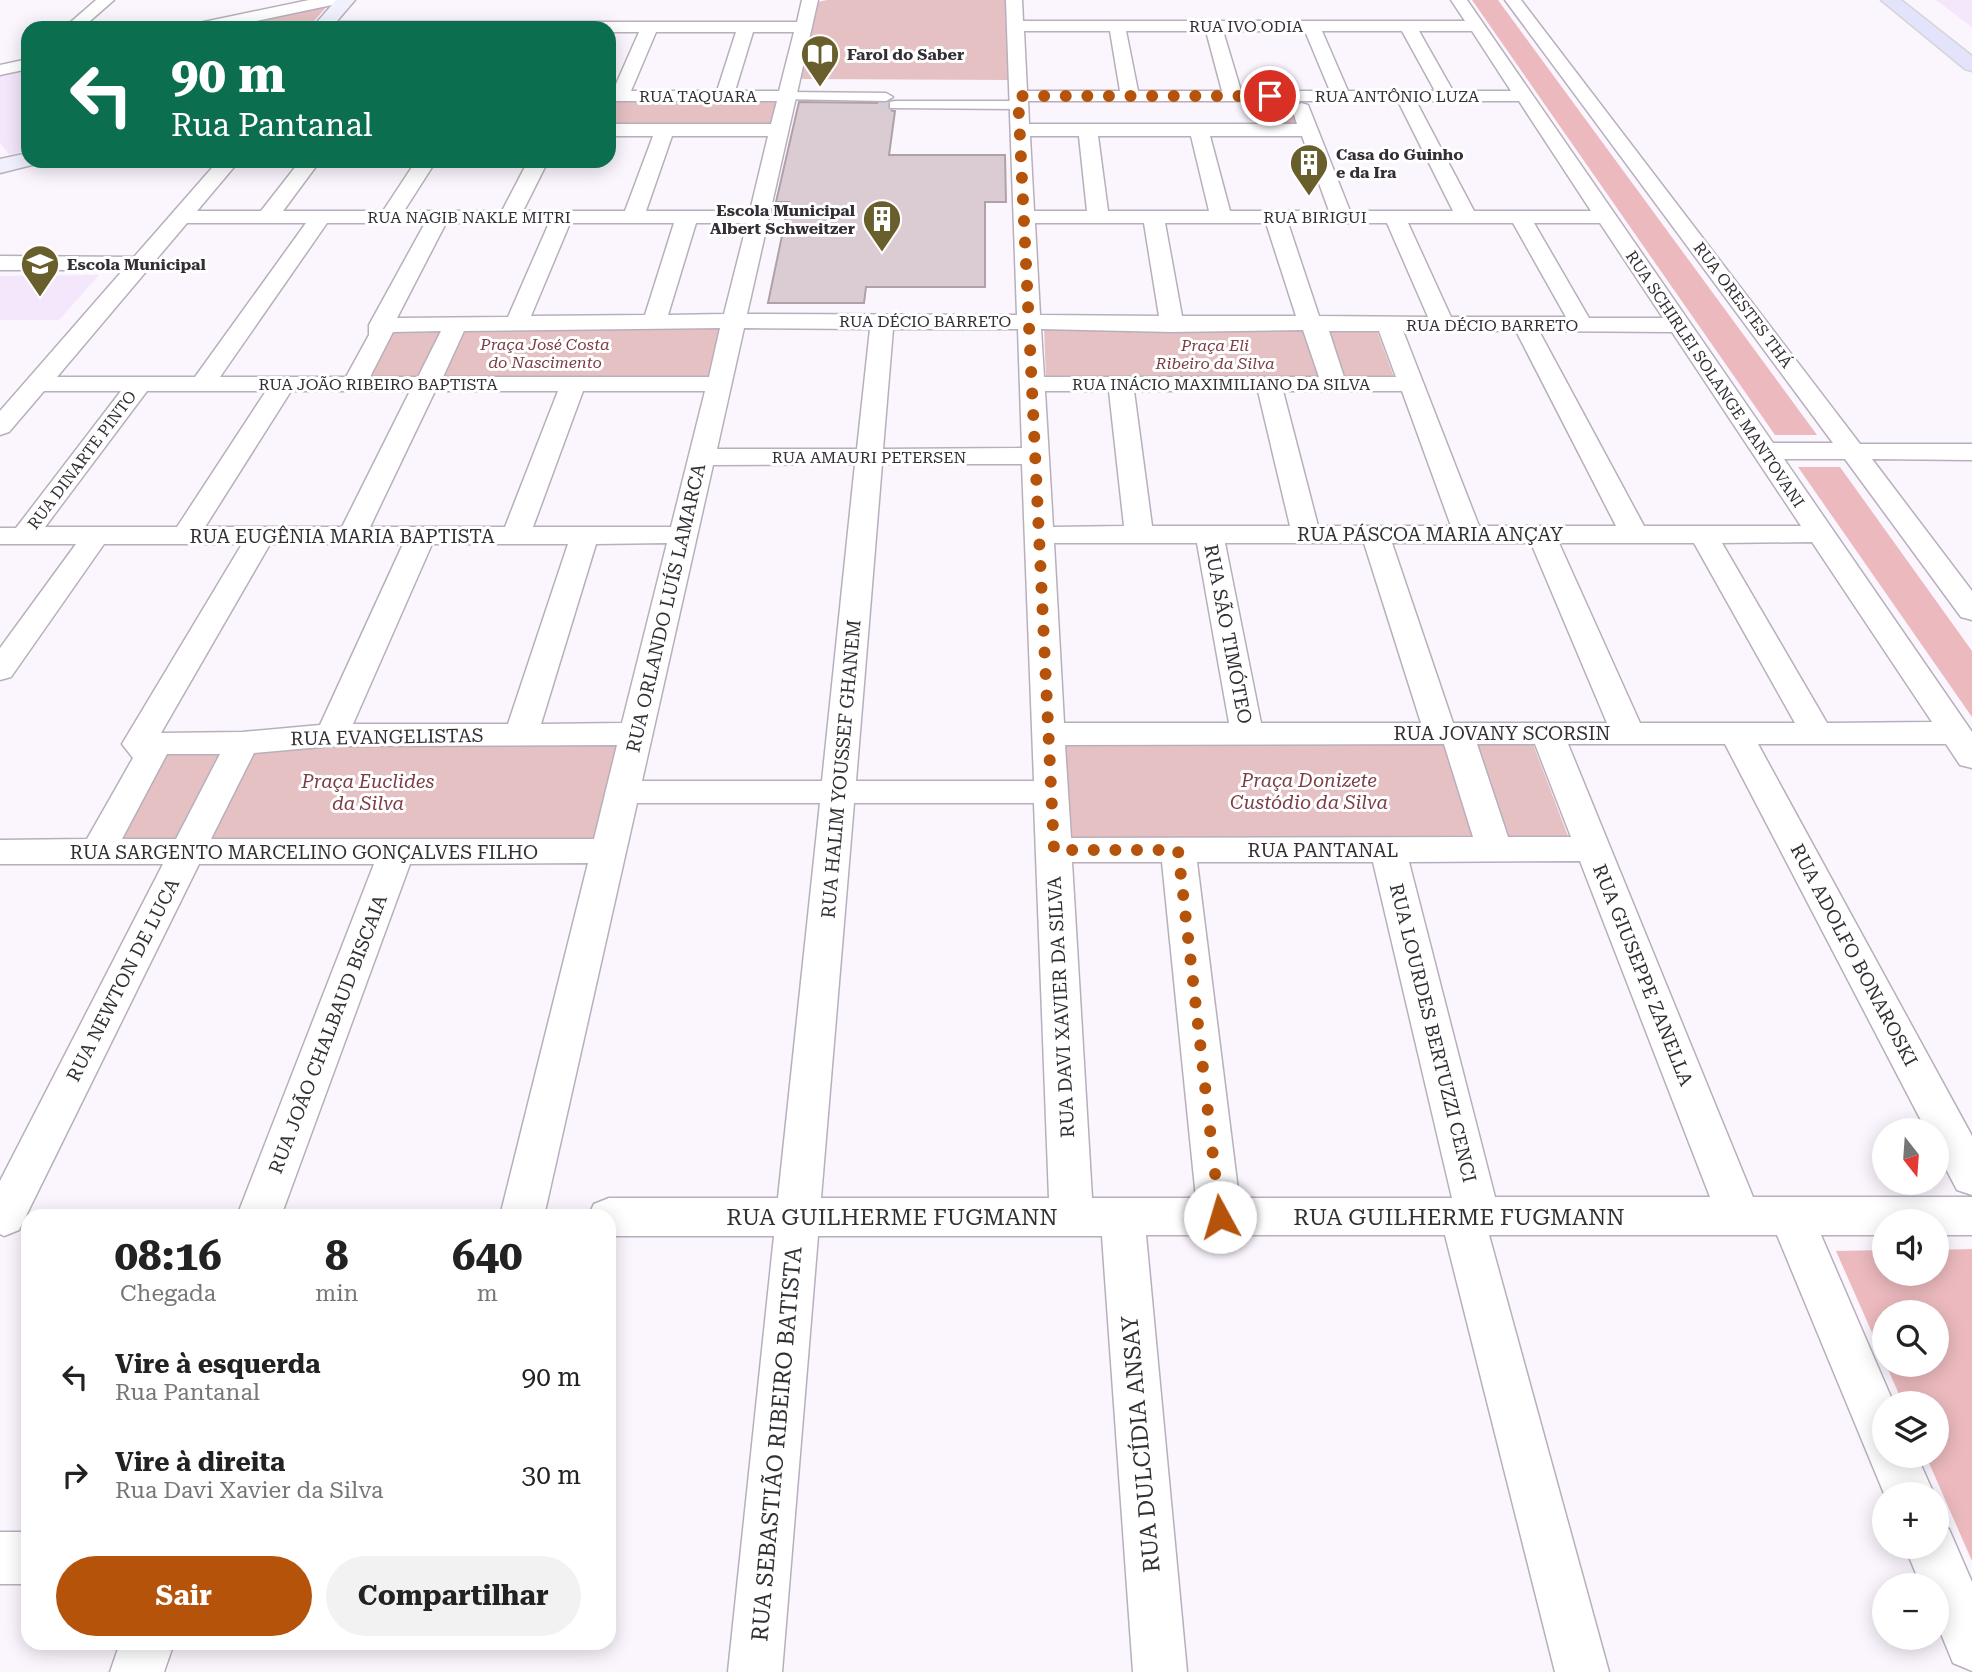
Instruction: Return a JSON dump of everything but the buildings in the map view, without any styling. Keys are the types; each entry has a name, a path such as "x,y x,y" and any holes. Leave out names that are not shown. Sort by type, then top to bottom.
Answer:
{"main road":[{"path":"327,21 346,0"},
{"path":"349,21 368,0"},
{"path":"1890,0 1972,65"},
{"path":"1915,0 1972,44"},
{"path":"0,166 21,161"}],"street":[{"path":"80,21 106,0"},
{"path":"232,21 331,0"},
{"name":"RUA SCHIRLEI SOLANGE MANTOVANI","path":"1459,0 1964,745"},
{"name":"RUA ORESTES THÁ","path":"1513,0 1972,611"},
{"path":"199,21 212,9"},
{"path":"418,21 427,9"},
{"path":"515,21 522,9"},
{"path":"611,21 617,9"},
{"path":"703,27 710,9"},
{"path":"1261,9 1268,26"},
{"path":"1356,9 1364,26"},
{"path":"616,27 746,27 807,13"},
{"name":"RUA ORLANDO LUÍS LAMARCA","path":"524,1209 807,13"},
{"name":"RUA IVO ODIA","path":"1015,13 1116,26 1170,20 1213,26 1477,26"},
{"name":"RUA DAVI XAVIER DA SILVA","path":"1015,13 1071,1217"},
{"path":"1116,26 1130,96"},
{"path":"1213,26 1239,96 1255,130"},
{"path":"1311,26 1341,96"},
{"path":"1408,26 1447,96"},
{"path":"616,94 650,27"},
{"path":"724,96 746,27"},
{"path":"0,70 21,66"},
{"name":"RUA TAQUARA","path":"616,96 788,96"},
{"path":"788,96 1019,110 1088,130 1309,130"},
{"name":"RUA ANTÔNIO LUZA","path":"1019,110 1130,96 1524,96"},
{"path":"1296,96 1342,217"},
{"path":"1404,96 1467,217"},
{"path":"616,130 779,130"},
{"path":"632,217 665,130"},
{"path":"1088,130 1098,217"},
{"path":"1199,130 1221,217"},
{"path":"3,421 223,168"},
{"path":"267,217 305,168"},
{"path":"389,217 421,168"},
{"path":"509,217 534,168"},
{"name":"RUA NAGIB NAKLE MITRI","path":"180,217 759,217"},
{"path":"202,384 321,217"},
{"path":"516,324 562,217"},
{"path":"654,323 687,217"},
{"name":"RUA BIRIGUI","path":"1024,217 1606,217"},
{"path":"1153,217 1172,324"},
{"path":"1275,217 1334,384"},
{"path":"1395,217 1443,325"},
{"path":"1520,217 1582,325"},
{"path":"354,384 381,335 381,324 439,218"},
{"path":"0,263 140,264"},
{"name":"RUA HALIM YOUSSEF GHANEM","path":"799,1217 882,321"},
{"name":"RUA DÉCIO BARRETO","path":"381,324 1016,321 1029,324 1679,325"},
{"path":"352,536 456,324"},
{"path":"1389,325 1468,534"},
{"path":"1524,325 1634,534"},
{"name":"RUA JOÃO RIBEIRO BAPTISTA","path":"37,384 719,384"},
{"name":"RUA DINARTE PINTO","path":"12,536 140,384"},
{"path":"185,536 283,384"},
{"path":"515,536 573,384"},
{"name":"RUA INÁCIO MAXIMILIANO DA SILVA","path":"1032,384 1410,384"},
{"path":"1121,384 1139,535"},
{"path":"1269,384 1306,534"},
{"path":"1765,451 1972,452"},
{"name":"RUA AMAURI PETERSEN","path":"702,457 1035,456"},
{"name":"RUA SÃO TIMÓTEO","path":"1209,534 1247,734"},
{"path":"1375,534 1448,734 1495,850"},
{"path":"1541,534 1628,733"},
{"path":"1703,534 1817,733"},
{"name":"RUA PÁSCOA MARIA ANÇAY","path":"1039,535 1821,534"},
{"name":"RUA EUGÊNIA MARIA BAPTISTA","path":"12,536 683,535"},
{"path":"0,670 96,536"},
{"path":"97,852 152,756 138,744 261,536"},
{"path":"332,735 421,536"},
{"path":"521,735 585,536"},
{"name":"RUA GIUSEPPE ZANELLA","path":"1547,733 1739,1217"},
{"name":"RUA ADOLFO BONAROSKI","path":"1736,733 1972,1177"},
{"name":"RUA JOVANY SCORSIN","path":"1048,734 1817,733 1964,745"},
{"name":"RUA EVANGELISTAS","path":"138,744 242,743 332,735 636,734"},
{"name":"RUA NEWTON DE LUCA","path":"11,1217 242,743"},
{"path":"622,792 1051,792"},
{"name":"RUA PANTANAL","path":"1054,850 1593,849"},
{"path":"1178,850 1220,1217"},
{"name":"RUA LOURDES BERTUZZI CENCI","path":"1388,850 1470,1217 1581,1672"},
{"name":"RUA JOÃO CHALBAUD BISCAIA","path":"262,1209 397,851"},
{"name":"RUA SARGENTO MARCELINO GONÇALVES FILHO","path":"0,852 608,851"},
{"path":"1791,1216 1872,1407"},
{"name":"RUA GUILHERME FUGMANN","path":"616,1217 1972,1216"},
{"name":"RUA SEBASTIÃO RIBEIRO BATISTA","path":"755,1672 799,1217"},
{"name":"RUA DULCÍDIA ANSAY","path":"1122,1217 1160,1672"},
{"path":"0,1558 21,1558"},
{"path":"1936,1559 1972,1644"},
{"path":"137,1672 145,1650"}],"shaded area":[{"path":"1472,0 1498,0 1817,435 1775,435"},
{"path":"1936,0 1972,0 1972,27"},
{"path":"21,70 21,152 10,155 0,143 0,75"},
{"name":"Escola Municipal","path":"99,275 59,320 0,320 0,276"},
{"path":"1798,467 1840,467 1972,651 1972,717"},
{"path":"1972,1249 1972,1561 1949,1508 1949,1482 1937,1482 1931,1468 1949,1468 1949,1391 1898,1391 1891,1377 1949,1377 1949,1300 1872,1300 1872,1333 1836,1251 1872,1250 1872,1286 1949,1286 1949,1250"}],"green space":[{"path":"1006,0 1008,80 801,79 818,2"},
{"path":"329,4 314,21 251,21"},
{"path":"616,98 778,98 771,127 616,127"},
{"path":"1253,98 1288,98 1299,127 1262,127"},
{"name":"Praça Eli Ribeiro da Silva","path":"1044,327 1376,328 1395,380 1046,380"},
{"name":"Praça José Costa do Nascimento","path":"722,329 710,377 368,378 395,330"},
{"name":"Praça Euclides da Silva","path":"621,743 595,839 115,841 164,752 333,744"},
{"name":"Praça Donizete Custódio da Silva","path":"1533,744 1568,836 1070,838 1065,745"}],"tunnel":[{"path":"886,97 885,105 895,105"}],"place":[{"name":"Farol do Saber","path":"820,88"},
{"name":"Casa do Guinho e da Ira","path":"1309,197"},
{"name":"Escola Municipal Albert Schweitzer","path":"882,253"},
{"name":"Escola Municipal","path":"40,298"}],"route":[{"path":"1220,1217 1178,850 1054,850 1018,96 1270,96"}]}
